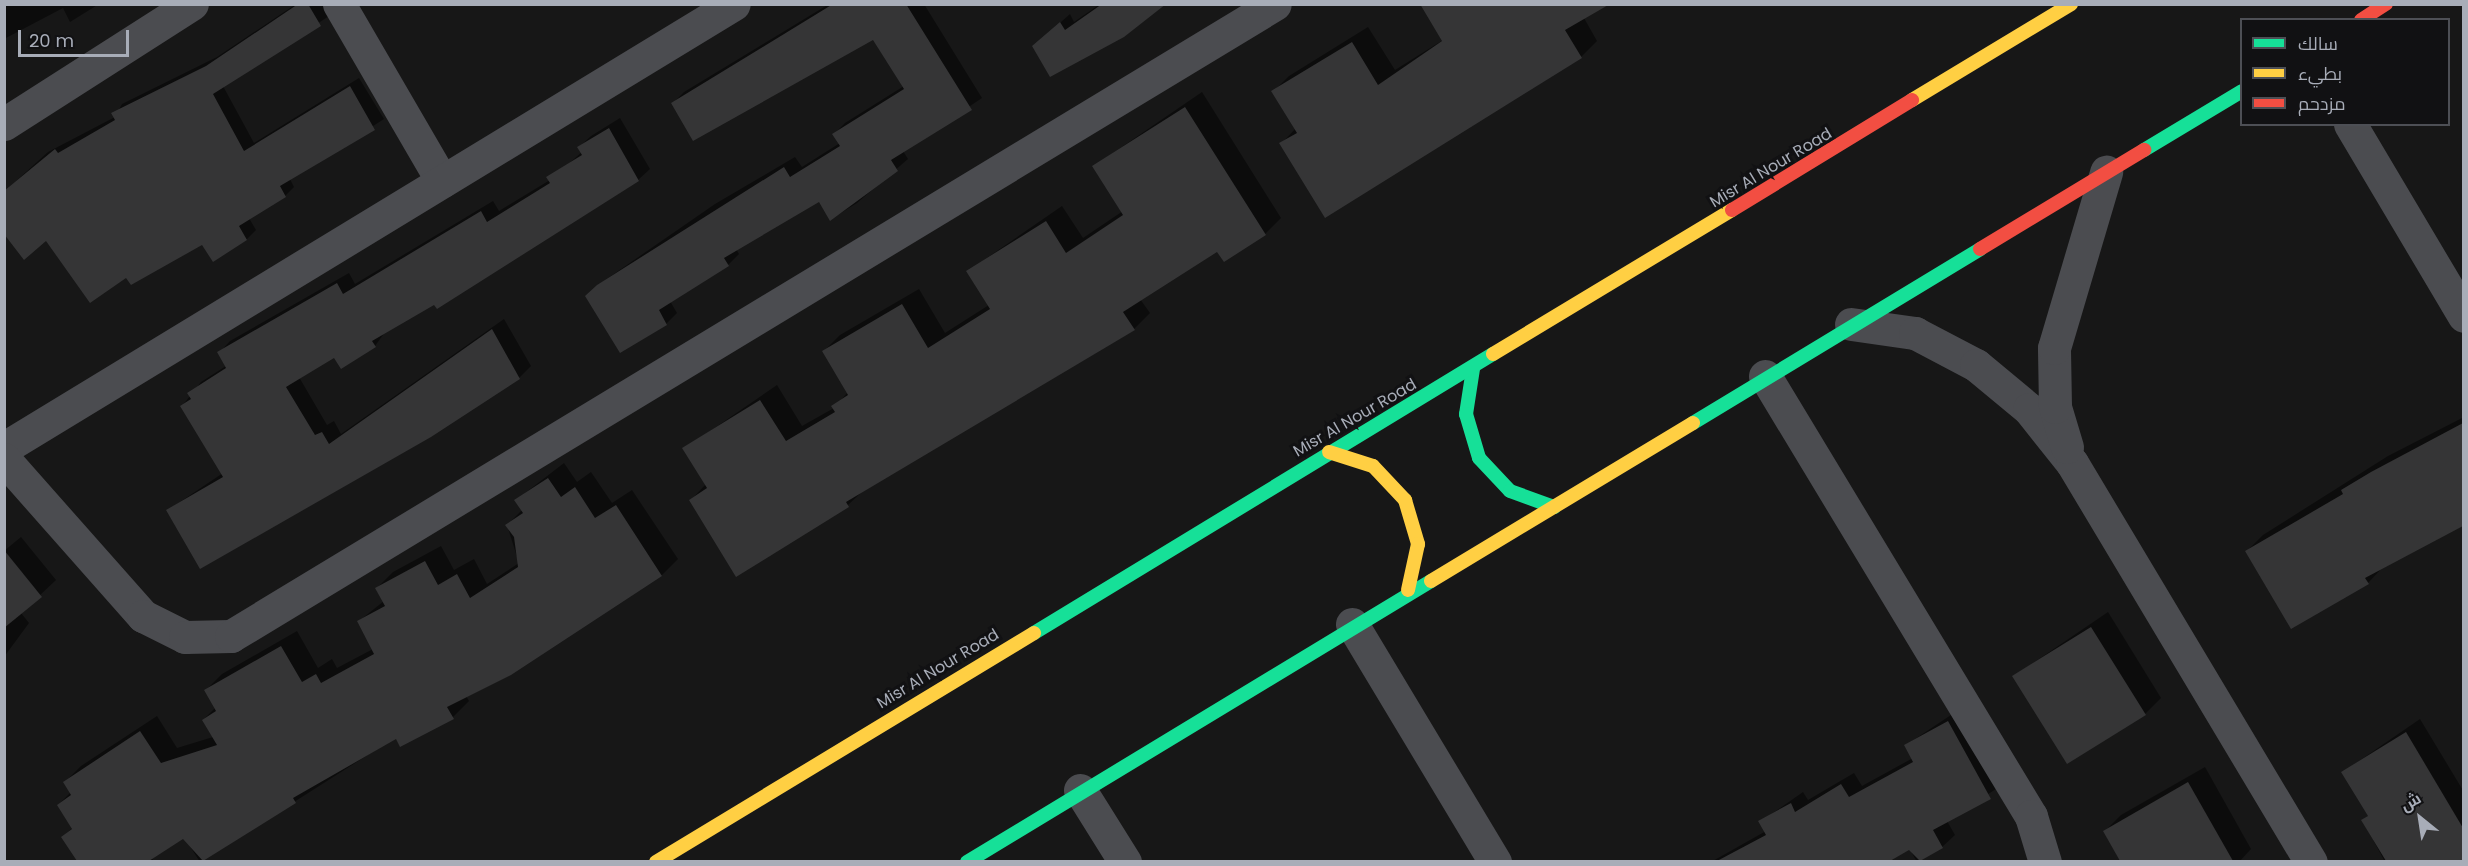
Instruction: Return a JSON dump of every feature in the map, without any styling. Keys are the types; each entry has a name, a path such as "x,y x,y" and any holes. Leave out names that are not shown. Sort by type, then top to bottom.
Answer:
{"street":[{"path":"4,124 192,4"},
{"path":"339,4 442,181"},
{"path":"4,448 734,4"},
{"path":"4,459 144,616 185,637 231,636 1275,4"},
{"name":"Misr Al Nour Road","path":"656,861 1329,452 1473,369 2071,4"},
{"path":"2364,18 2386,4"},
{"path":"967,861 1408,590 1554,507 1765,376 2240,92"},
{"path":"2351,126 2463,316"},
{"path":"2072,463 2055,407 2054,348 2106,172"},
{"path":"1851,324 1914,333 1976,364 2029,409 2072,463 2311,861"},
{"path":"1473,369 1466,414 1479,458 1510,491 1554,507"},
{"path":"1765,376 2031,816 2045,861"},
{"path":"1329,452 1373,466 1405,500 1418,544 1408,590"},
{"path":"1352,624 1495,861"},
{"path":"1080,790 1125,861"}],"building":[{"path":"298,4 308,4 321,26 213,94 244,151 350,86 375,130 280,186 286,197 239,226 247,240 213,262 202,245 131,285 126,278 90,303 46,241 24,260 4,234 4,191 55,149 58,153 115,120 111,113 206,66"},
{"path":"833,4 906,4 972,110 891,160 898,171 830,221 819,202 724,258 729,266 659,310 667,325 620,353 585,296 597,285 784,167 790,177 840,146 832,134 904,89 873,40 693,141 671,103"},
{"path":"1102,4 1166,4 1124,37 1050,77 1032,46 1060,22 1065,30"},
{"path":"1420,4 1610,4 1565,30 1582,58 1325,218 1279,143 1297,133 1271,91 1352,42 1378,85 1442,41"},
{"path":"1185,107 1266,235 1224,262 1217,252 1123,312 1135,330 846,502 849,507 736,577 689,500 707,488 682,448 760,400 786,441 835,412 831,406 848,395 822,351 902,304 928,348 990,309 966,271 1046,221 1066,253 1123,215 1092,166"},
{"path":"609,128 639,181 437,309 434,305 372,341 376,347 341,369 334,358 286,387 315,435 322,432 329,444 492,329 520,379 431,437 200,569 166,510 223,477 180,406 191,399 187,393 226,368 217,352 337,283 343,294 481,211 487,222 550,183 546,177 582,155 577,147"},
{"path":"2463,423 2463,526 2365,578 2369,584 2291,629 2245,551 2343,494 2341,490 2371,472"},
{"path":"548,478 561,497 575,487 595,518 616,505 662,576 511,675 447,707 454,719 400,747 396,739 293,798 296,803 203,861 183,839 149,861 77,861 61,837 72,829 57,805 71,795 63,782 140,731 161,763 217,745 202,720 216,711 204,690 281,646 302,682 316,674 321,683 374,654 357,621 385,606 375,588 425,561 438,585 457,574 470,598 518,567 514,537 505,525 523,513 514,500"},
{"path":"4,550 42,597 4,628"},
{"path":"2091,627 2146,715 2067,764 2012,676"},
{"path":"1948,721 1991,799 1933,830 1943,848 1920,861 1909,850 1890,861 1717,861 1766,835 1758,821 1791,803 1795,812 1841,784 1849,797 1913,762 1904,745"},
{"path":"2406,732 2463,828 2463,861 2386,861 2361,820 2368,816 2341,772"},
{"path":"2188,782 2233,861 2120,861 2103,831"}],"traffic: fast":[{"path":"2144,150 2240,92"},
{"path":"1693,423 1980,249"},
{"path":"1034,633 1493,354"},
{"path":"1473,369 1466,414 1479,458 1510,491 1554,507"},
{"path":"967,862 1431,581"}],"traffic: slow":[{"path":"1912,100 2071,4"},
{"path":"1493,354 1732,210"},
{"path":"1431,581 1693,423"},
{"path":"1329,452 1373,466 1405,500 1418,544 1408,590"},
{"path":"656,862 1034,633"}],"traffic: jam":[{"path":"2364,18 2386,4"},
{"path":"1732,210 1912,100"},
{"path":"1980,249 2144,150"}]}
